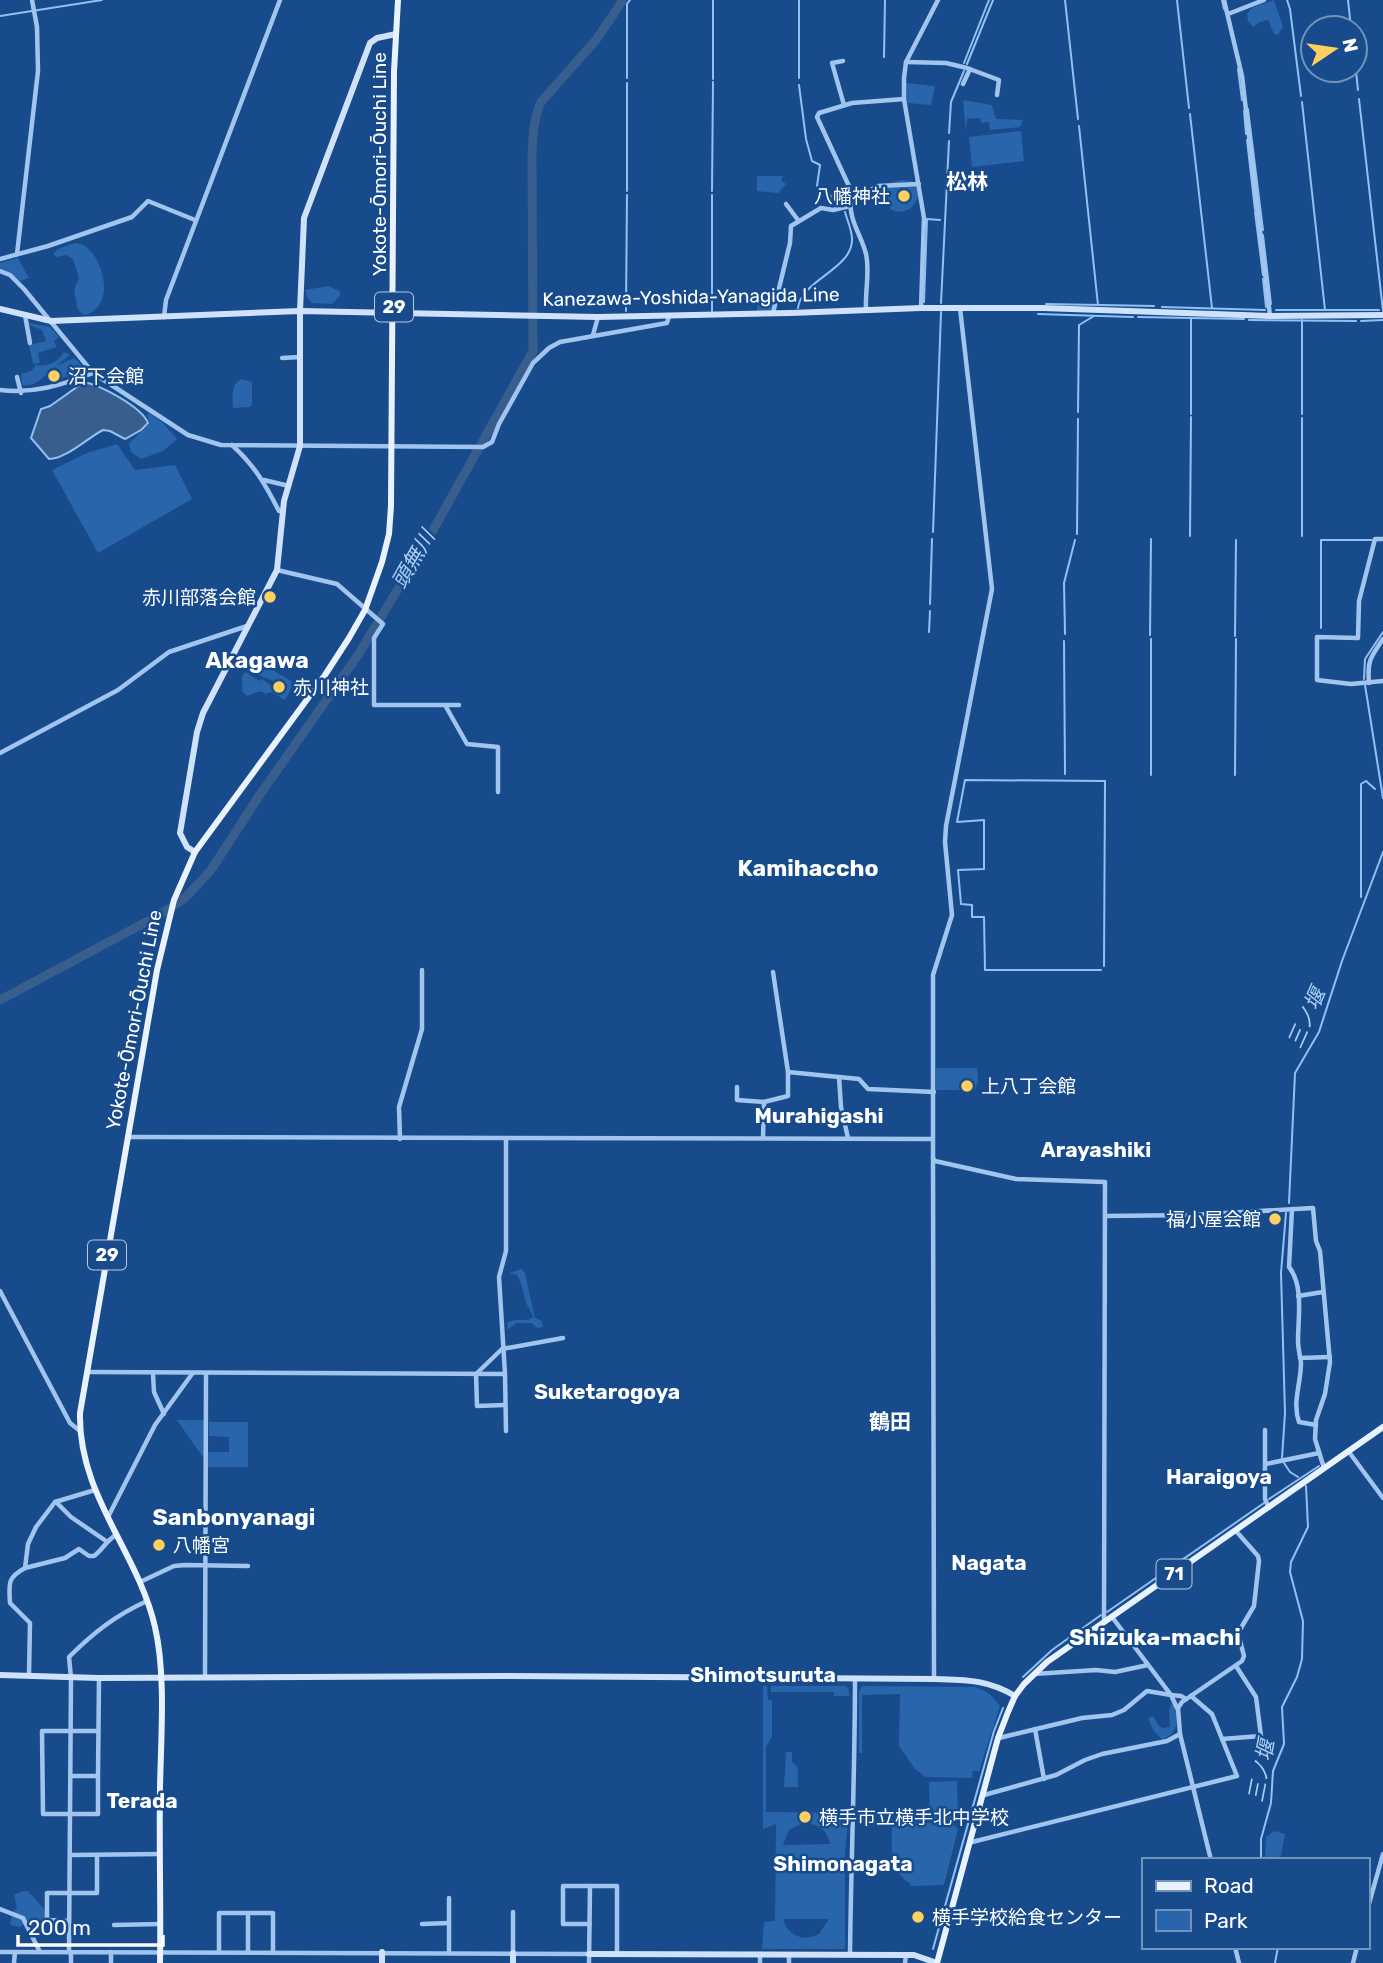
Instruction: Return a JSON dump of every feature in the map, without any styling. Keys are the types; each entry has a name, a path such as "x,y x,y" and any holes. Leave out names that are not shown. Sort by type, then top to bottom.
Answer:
{"main road":[{"name":"Yokote-Ōmori-Ōuchi Line","path":"160,1963 160,1677 156,1630 139,1582 107,1518 83,1459 80,1431 87,1373 167,924 174,900 195,852 325,675 365,610 389,534 393,446 398,0"},
{"name":"71","path":"937,1963 972,1842 998,1738 1015,1696 1047,1662 1383,1427"}],"street":[{"path":"17,254 38,71 32,0"},
{"path":"164,318 166,300 195,220 280,0"},
{"path":"921,308 924,218 904,99 906,62 938,0"},
{"path":"1224,0 1243,85 1270,316"},
{"path":"1228,14 1264,0"},
{"path":"195,852 187,847 180,833 197,732 203,713 277,570 282,511 300,446 300,312 303,230 308,205 370,43 377,38 396,34"},
{"path":"843,61 832,64 844,105"},
{"path":"906,62 946,63 970,69 999,80 997,95"},
{"path":"963,84 970,69"},
{"path":"855,197 817,117 819,113 861,102 904,99"},
{"path":"866,309 868,264 850,206 855,197 887,184 919,184"},
{"path":"0,258 48,246 132,217 148,201 195,220"},
{"path":"786,204 798,220"},
{"path":"773,313 790,243 791,226 821,208 832,210 850,206"},
{"path":"0,271 10,275 24,289 93,373 188,435 207,443 232,445 483,447 492,442 523,381 540,355 560,342 667,323 669,315"},
{"name":"Kanezawa-Yoshida-Yanagida Line","path":"0,309 51,321 300,312 598,317 921,308 1123,309 1270,316 1383,315"},
{"path":"934,1679 933,975 952,915 946,826 992,589 960,308"},
{"path":"25,315 30,343"},
{"path":"593,335 598,317"},
{"path":"282,358 300,357"},
{"path":"0,390 22,393 71,382 93,373"},
{"path":"17,377 22,393"},
{"path":"232,445 249,460 279,511 282,511"},
{"path":"263,480 289,486"},
{"path":"1383,539 1375,539 1359,601 1358,638 1317,638 1317,680 1351,684 1383,681"},
{"path":"277,570 337,584 383,624 374,638 374,705 459,705"},
{"path":"0,753 118,690 169,652 247,626"},
{"path":"1370,682 1370,658 1383,639"},
{"path":"445,705 467,744 498,747 498,792"},
{"path":"400,1139 399,1107 422,1029 422,970"},
{"path":"737,1087 737,1100 764,1102 788,1096 788,1072 773,972"},
{"path":"788,1072 859,1079 868,1089 934,1092"},
{"path":"839,1077 841,1107 848,1139"},
{"path":"763,1138 764,1102"},
{"path":"128,1137 932,1139"},
{"path":"506,1139 506,1251 499,1276 506,1431"},
{"path":"933,1158 935,1161 1016,1179 1105,1182 1104,1623"},
{"path":"1105,1216 1192,1215 1313,1208 1329,1357 1325,1394 1316,1425 1319,1453 1324,1468"},
{"path":"1292,1209 1289,1266 1296,1276 1300,1358 1297,1418 1299,1422 1316,1425"},
{"path":"0,1291 70,1423 80,1431"},
{"path":"1298,1296 1324,1292"},
{"path":"476,1374 504,1349 563,1338"},
{"path":"1300,1358 1329,1357"},
{"path":"87,1373 505,1374"},
{"path":"153,1374 154,1392 164,1414"},
{"path":"107,1518 156,1425 192,1374"},
{"path":"205,1676 206,1374"},
{"path":"476,1374 477,1406 505,1405"},
{"path":"1265,1430 1265,1499 1269,1507"},
{"path":"1349,1452 1383,1499"},
{"path":"1266,1464 1319,1453"},
{"path":"25,1568 28,1544 36,1527 55,1502 95,1490"},
{"path":"55,1502 71,1517 106,1541"},
{"path":"1178,1708 1236,1666 1244,1656 1238,1633 1255,1606 1259,1561 1258,1556 1236,1531"},
{"path":"29,1675 30,1623 10,1603 9,1582 14,1574 25,1568 65,1558 79,1549 89,1556 94,1556 101,1551 106,1541 116,1535"},
{"path":"139,1582 174,1566 248,1566"},
{"path":"71,1963 69,1657 89,1637 117,1616 147,1601"},
{"path":"1112,1617 1178,1708 1180,1734 1210,1858"},
{"path":"1034,1674 1097,1670 1115,1672 1148,1665"},
{"path":"1222,1739 1261,1736 1256,1698 1236,1666"},
{"path":"0,1675 71,1678 855,1677 982,1681 1015,1696"},
{"path":"846,1963 855,1803 855,1677"},
{"path":"98,1731 42,1731 43,1814 98,1814 99,1678"},
{"path":"972,1842 1237,1776 1212,1714 1189,1698 1181,1696 1147,1691 1124,1710 1112,1715 1082,1718 998,1738"},
{"path":"1035,1729 1044,1779"},
{"path":"984,1796 1056,1775 1085,1760 1167,1741 1180,1734"},
{"path":"71,1776 98,1776"},
{"path":"71,1855 160,1854"},
{"path":"1369,1904 1383,1854"},
{"path":"69,1921 47,1920 47,1893 97,1893 97,1855"},
{"path":"590,1924 563,1924 563,1886 618,1886 617,1954"},
{"path":"589,1963 590,1886"},
{"path":"449,1898 449,1952"},
{"path":"0,1909 23,1917 40,1952"},
{"path":"513,1912 513,1963"},
{"path":"219,1952 219,1913 273,1913 273,1952"},
{"path":"248,1913 248,1952"},
{"path":"422,1924 449,1923"},
{"path":"114,1925 160,1924"},
{"path":"0,1952 449,1952 617,1954 646,1959 734,1954 848,1954 906,1959 914,1955 937,1963"},
{"path":"14,1963 15,1952"},
{"path":"111,1952 111,1963"},
{"path":"382,1952 382,1963"},
{"path":"734,1954 734,1963"},
{"path":"760,1954 760,1963"},
{"path":"789,1954 789,1963"}],"green space":[{"path":"1274,0 1283,27 1278,35 1274,34 1268,20 1253,27 1248,21 1247,13 1253,7"},
{"path":"906,83 935,86 931,105 907,103"},
{"path":"963,100 992,105 996,119 1023,120 1020,127 990,130 989,122 981,123 980,118 967,119 966,132"},
{"path":"1021,131 1024,161 972,167 969,137"},
{"path":"757,176 783,176 781,180 786,184 778,193 757,191"},
{"path":"912,181 919,189 914,204 901,212 890,209 887,189 893,182"},
{"path":"75,243 92,253 103,276 102,300 95,310 84,315 78,310 74,290 79,278 73,259 66,255 57,257 53,254 58,249"},
{"path":"18,258 29,278 20,281 0,268 0,263"},
{"path":"328,286 340,291 340,296 332,304 312,303 307,297 305,290"},
{"path":"777,291 773,310 757,311 757,293"},
{"path":"29,323 50,327 59,337 54,341 57,347 38,353 40,363 33,364 29,345 46,341 42,330"},
{"path":"64,352 70,355 56,366 74,358 83,366 84,372 58,379 55,367 36,383 22,385 21,374 31,371 36,365 52,363"},
{"path":"241,379 252,382 252,404 250,407 233,408 234,388"},
{"path":"149,413 163,423 177,439 163,451 141,459 131,452 129,443 150,423 147,415"},
{"path":"117,444 135,470 175,465 192,499 98,553 52,470 87,453"},
{"path":"262,659 275,672 292,682 285,700 271,692 247,696 242,691 242,677 245,672 283,691 278,680 251,672 250,666"},
{"path":"936,1068 977,1068 978,1081 975,1090 936,1090"},
{"path":"522,1269 535,1318 542,1321 543,1327 537,1328 532,1323 516,1323 508,1330 507,1323 533,1317 519,1278 509,1273"},
{"path":"177,1420 204,1420 204,1457 202,1456"},
{"path":"209,1422 248,1422 248,1467 208,1467 208,1452 229,1452 229,1437 209,1436"},
{"path":"763,1686 767,1686 768,1700 772,1700 772,1736 766,1747 766,1812 849,1813 845,1853 845,1949 762,1949 764,1922 775,1921 776,1824 763,1829","holes":["803,1823 821,1828 830,1844 783,1845 789,1830","783,1919 829,1919 819,1934 807,1937 792,1933"]},
{"path":"771,1686 846,1686 849,1696 834,1696 834,1692 771,1692"},
{"path":"862,1686 976,1687 990,1694 1000,1706 979,1771 973,1771 972,1778 926,1777 915,1769 899,1746 900,1694 862,1695 862,1753 859,1753 859,1692"},
{"path":"1171,1703 1174,1704 1177,1720 1175,1729 1162,1739 1153,1730 1148,1718 1153,1716 1159,1726 1170,1727"},
{"path":"786,1752 792,1752 792,1762 798,1768 798,1787 784,1787"},
{"path":"957,1781 958,1819 930,1820 929,1782"},
{"path":"892,1823 952,1823 958,1829 944,1885 911,1886 903,1878 893,1856"},
{"path":"1274,1831 1285,1834 1280,1858 1265,1858 1266,1837"},
{"path":"28,1891 46,1911 44,1922 39,1926 30,1923 19,1927 10,1925 12,1913 17,1908 14,1895"}],"shaded area":[{"path":"84,382 120,398 138,410 148,423 125,439 103,430 70,452 49,459 31,438 41,409 50,406"}],"waterway":[{"path":"0,16 102,0"},
{"name":"頭無川","path":"0,1000 161,914 185,898 211,870 259,796 358,655 427,541 533,351 532,155 536,115 541,102 596,40 623,0"},
{"path":"627,78 627,4 630,0"},
{"path":"713,0 713,79"},
{"path":"799,0 799,78"},
{"path":"884,57 885,0"},
{"path":"964,63 989,0"},
{"path":"967,64 993,0"},
{"path":"1065,0 1078,119"},
{"path":"1177,0 1189,108"},
{"path":"1222,0 1224,9"},
{"path":"1287,0 1301,96"},
{"path":"1348,0 1350,14"},
{"path":"1238,69 1242,100"},
{"path":"949,133 951,102 964,71"},
{"path":"712,191 713,82"},
{"path":"627,83 627,191"},
{"path":"1357,84 1358,90"},
{"path":"799,85 806,139 812,161 820,165 817,186 843,205"},
{"path":"1359,99 1383,311"},
{"path":"1302,102 1325,310"},
{"path":"1248,109 1263,230"},
{"path":"1244,111 1246,134"},
{"path":"1190,114 1212,308"},
{"path":"1079,126 1098,305"},
{"path":"1247,140 1255,210"},
{"path":"941,303 949,141"},
{"path":"626,311 627,195"},
{"path":"712,195 712,311"},
{"path":"798,308 801,298 808,290 836,267 850,249 852,236 845,212"},
{"path":"1255,212 1263,275"},
{"path":"924,302 927,219 940,220"},
{"path":"1263,235 1271,304"},
{"path":"1263,279 1266,307"},
{"path":"1046,304 1154,306"},
{"path":"1162,307 1265,310"},
{"path":"1276,310 1379,310"},
{"path":"933,532 941,312"},
{"path":"1038,314 1133,317"},
{"path":"1078,412 1079,325 1094,316"},
{"path":"1138,317 1244,319"},
{"path":"1191,318 1191,414"},
{"path":"1249,320 1356,321"},
{"path":"1302,320 1302,414"},
{"path":"1361,321 1383,320"},
{"path":"1190,536 1191,417"},
{"path":"1302,418 1302,536"},
{"path":"1077,534 1078,419"},
{"path":"930,604 932,539"},
{"path":"1150,635 1151,539"},
{"path":"1065,634 1064,583 1075,540"},
{"path":"1235,636 1236,540"},
{"path":"1321,628 1321,540 1372,540"},
{"path":"929,632 930,611"},
{"name":"三ノ堰","path":"1364,679 1365,659 1383,632"},
{"path":"1151,639 1151,775"},
{"path":"1235,775 1236,639"},
{"path":"1064,641 1065,774"},
{"name":"三ノ堰","path":"1365,685 1383,798"},
{"path":"1101,970 985,970 984,917 972,917 972,905 961,904 958,870 984,869 984,820 957,822 965,780 1105,781 1104,966"},
{"path":"1361,897 1361,784 1366,781 1375,789"},
{"name":"三ノ堰","path":"1289,1203 1295,1073 1319,1032 1342,961 1383,852"},
{"name":"三ノ堰","path":"1282,1458 1285,1413 1281,1273 1286,1213"},
{"name":"三ノ堰","path":"1284,1463 1290,1472 1298,1477"},
{"path":"1269,1499 1319,1466"},
{"name":"三ノ堰","path":"1261,1858 1261,1839 1271,1803 1273,1771 1284,1744 1282,1707 1297,1677 1302,1659 1303,1621 1290,1572 1291,1562 1308,1527 1306,1486"},
{"path":"1107,1612 1264,1503"},
{"path":"1023,1677 1052,1650 1101,1615"},
{"path":"933,1949 994,1731 1003,1708"},
{"name":"三ノ堰","path":"1275,1963 1278,1949"}],"place":[{"name":"八幡神社","path":"904,196"},
{"name":"沼下会館","path":"54,376"},
{"name":"赤川部落会館","path":"270,597"},
{"name":"赤川神社","path":"279,687"},
{"name":"上八丁会館","path":"967,1086"},
{"name":"福小屋会館","path":"1275,1219"},
{"name":"八幡宮","path":"159,1545"},
{"name":"横手市立横手北中学校","path":"805,1817"},
{"name":"横手学校給食センター","path":"918,1917"}],"district":[{"name":"松林","path":"967,181"},
{"name":"Akagawa","path":"257,660"},
{"name":"Kamihaccho","path":"808,868"},
{"name":"Murahigashi","path":"819,1115"},
{"name":"Arayashiki","path":"1096,1149"},
{"name":"Suketarogoya","path":"607,1391"},
{"name":"鶴田","path":"890,1421"},
{"name":"Haraigoya","path":"1219,1476"},
{"name":"Sanbonyanagi","path":"234,1517"},
{"name":"Nagata","path":"989,1562"},
{"name":"Shizuka-machi","path":"1155,1637"},
{"name":"Shimotsuruta","path":"763,1674"},
{"name":"Terada","path":"142,1800"},
{"name":"Shimonagata","path":"843,1863"}]}
